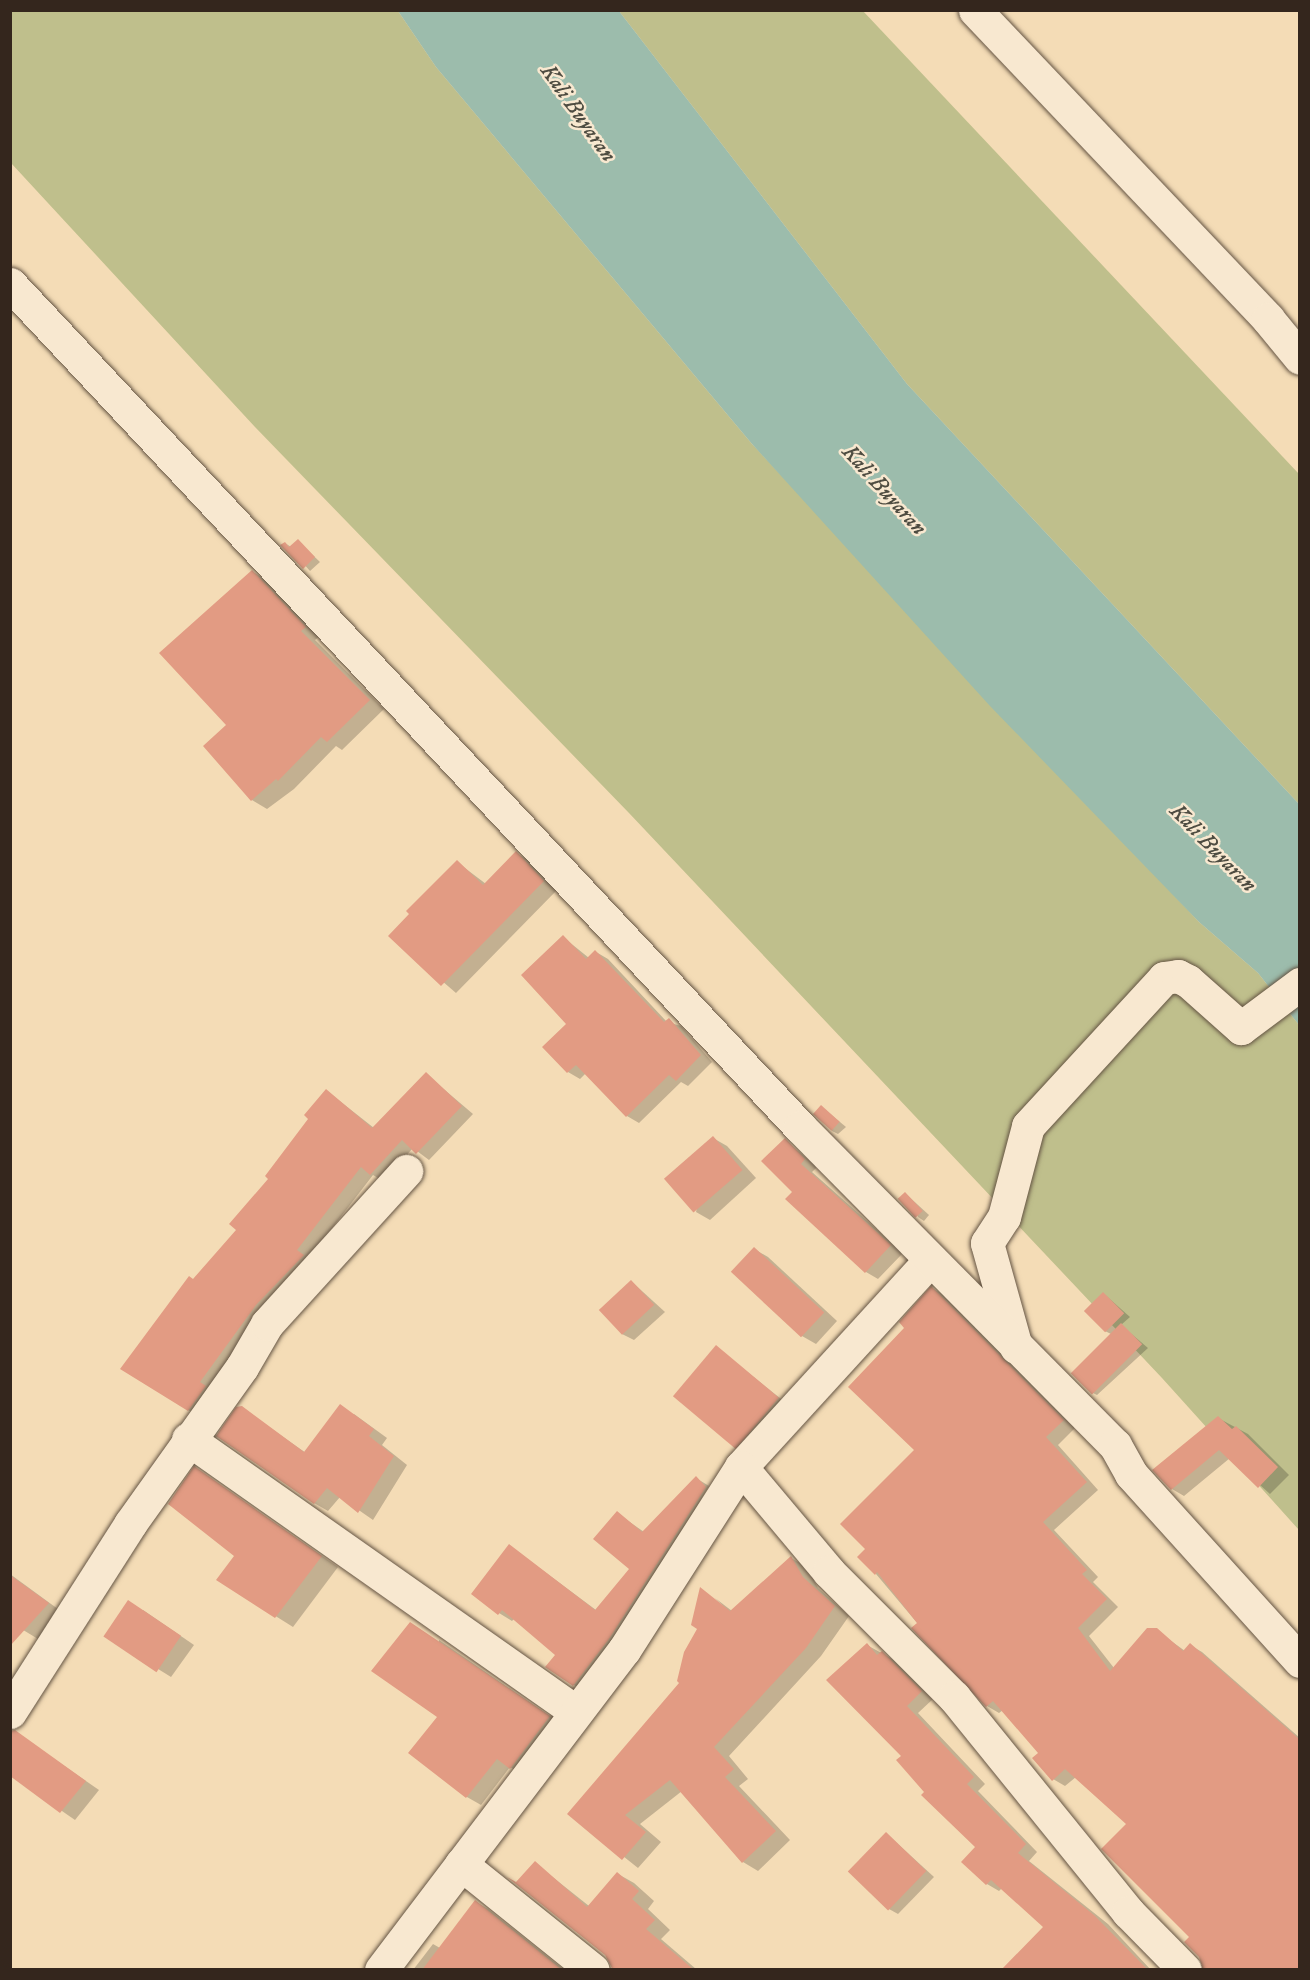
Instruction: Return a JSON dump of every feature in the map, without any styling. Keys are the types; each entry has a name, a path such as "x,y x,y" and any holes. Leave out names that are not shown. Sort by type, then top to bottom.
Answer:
{"street":[{"path":"975,10 1268,320 1299,358"},
{"path":"10,284 929,1261 1115,1445 1131,1474 1299,1661"},
{"path":"1016,1347 987,1243 1004,1217 1028,1126 1164,978 1178,975 1188,981 1241,1028 1258,1018 1299,984"},
{"path":"10,1712 188,1439 242,1367 267,1324 406,1171"},
{"path":"381,1970 574,1710 624,1650 741,1467 929,1261"},
{"path":"188,1439 574,1710"},
{"path":"741,1467 829,1572 954,1697 1128,1912 1185,1970"},
{"path":"461,1864 593,1970"}],"green space":[{"path":"11,11 398,11 436,67 752,444 1199,922 1258,973 1299,1025 1299,1530 1162,1378 629,813 255,427 11,163"},
{"path":"619,11 863,11 1299,474 1299,804 907,384"}],"water":[{"name":"Kali Buyaran","path":"398,11 619,11 907,384 1299,804 1299,1025 1258,973 1199,922 990,706 752,444 436,67"}],"building":[{"path":"298,539 315,557 303,569 280,545 285,542 289,547"},
{"path":"252,570 306,627 301,631 370,700 327,742 321,737 278,781 276,779 251,801 203,746 226,725 159,653"},
{"path":"516,851 544,881 441,986 388,936 409,914 406,911 457,860 483,885"},
{"path":"563,935 586,959 595,950 664,1022 669,1018 701,1055 676,1081 669,1075 626,1117 576,1065 567,1073 542,1047 566,1024 521,975"},
{"path":"426,1072 462,1106 416,1154 402,1140 370,1175 361,1167 297,1250 304,1255 256,1305 200,1382 206,1386 188,1411 120,1369 189,1276 193,1279 236,1230 229,1224 268,1179 265,1176 308,1119 304,1115 326,1089 372,1128"},
{"path":"821,1105 840,1122 832,1131 813,1114"},
{"path":"713,1136 743,1170 693,1213 664,1179"},
{"path":"785,1138 805,1159 801,1164 891,1245 865,1273 785,1199 792,1192 761,1161"},
{"path":"905,1192 923,1211 915,1218 898,1199"},
{"path":"754,1247 824,1312 801,1337 731,1272"},
{"path":"631,1280 654,1305 622,1335 599,1310"},
{"path":"931,1286 1064,1420 1046,1437 1087,1482 1043,1522 1087,1570 1082,1574 1107,1599 1078,1628 1110,1671 1147,1628 1157,1628 1183,1651 1190,1643 1299,1739 1299,1970 1203,1970 1199,1957 1184,1942 1189,1937 1101,1849 1126,1824 1065,1769 1052,1781 1032,1758 1038,1753 993,1701 986,1707 911,1628 917,1623 877,1572 875,1575 857,1557 865,1549 840,1524 914,1450 848,1387 904,1328 899,1322"},
{"path":"1103,1292 1124,1313 1105,1332 1084,1311"},
{"path":"1121,1323 1142,1344 1092,1394 1071,1373"},
{"path":"716,1345 779,1398 736,1449 673,1396"},
{"path":"340,1404 374,1429 369,1436 394,1456 358,1513 327,1488 314,1504 216,1436 236,1407 242,1406 304,1452"},
{"path":"1218,1416 1232,1429 1236,1426 1278,1467 1258,1488 1219,1450 1171,1490 1152,1470"},
{"path":"194,1466 322,1556 275,1618 216,1580 234,1556 168,1504"},
{"path":"696,1476 706,1487 609,1639 573,1686 545,1667 555,1655 502,1610 498,1615 471,1594 509,1544 595,1610 629,1569 593,1539 617,1511 642,1532"},
{"path":"791,1556 803,1577 835,1606 806,1648 714,1747 734,1769 725,1777 776,1831 742,1863 670,1780 625,1815 646,1832 622,1860 567,1814 679,1683 677,1681 684,1652 697,1629 691,1625 700,1587 730,1611"},
{"path":"10,1575 49,1603 10,1646"},
{"path":"128,1600 181,1636 156,1672 103,1636"},
{"path":"410,1622 550,1716 510,1769 497,1759 466,1798 408,1753 437,1717 371,1671"},
{"path":"867,1643 877,1655 882,1651 922,1691 907,1706 974,1777 967,1784 1026,1844 1018,1853 1095,1916 1148,1970 1001,1970 1043,1927 991,1880 986,1885 961,1862 975,1847 921,1795 924,1792 896,1760 901,1756 826,1680"},
{"path":"15,1730 86,1781 60,1813 10,1776 10,1731"},
{"path":"886,1832 926,1871 888,1910 848,1872"},
{"path":"535,1861 587,1907 617,1872 639,1891 632,1899 655,1920 646,1929 694,1970 613,1970 605,1955 507,1877 516,1882"},
{"path":"475,1900 562,1970 422,1970"}]}
